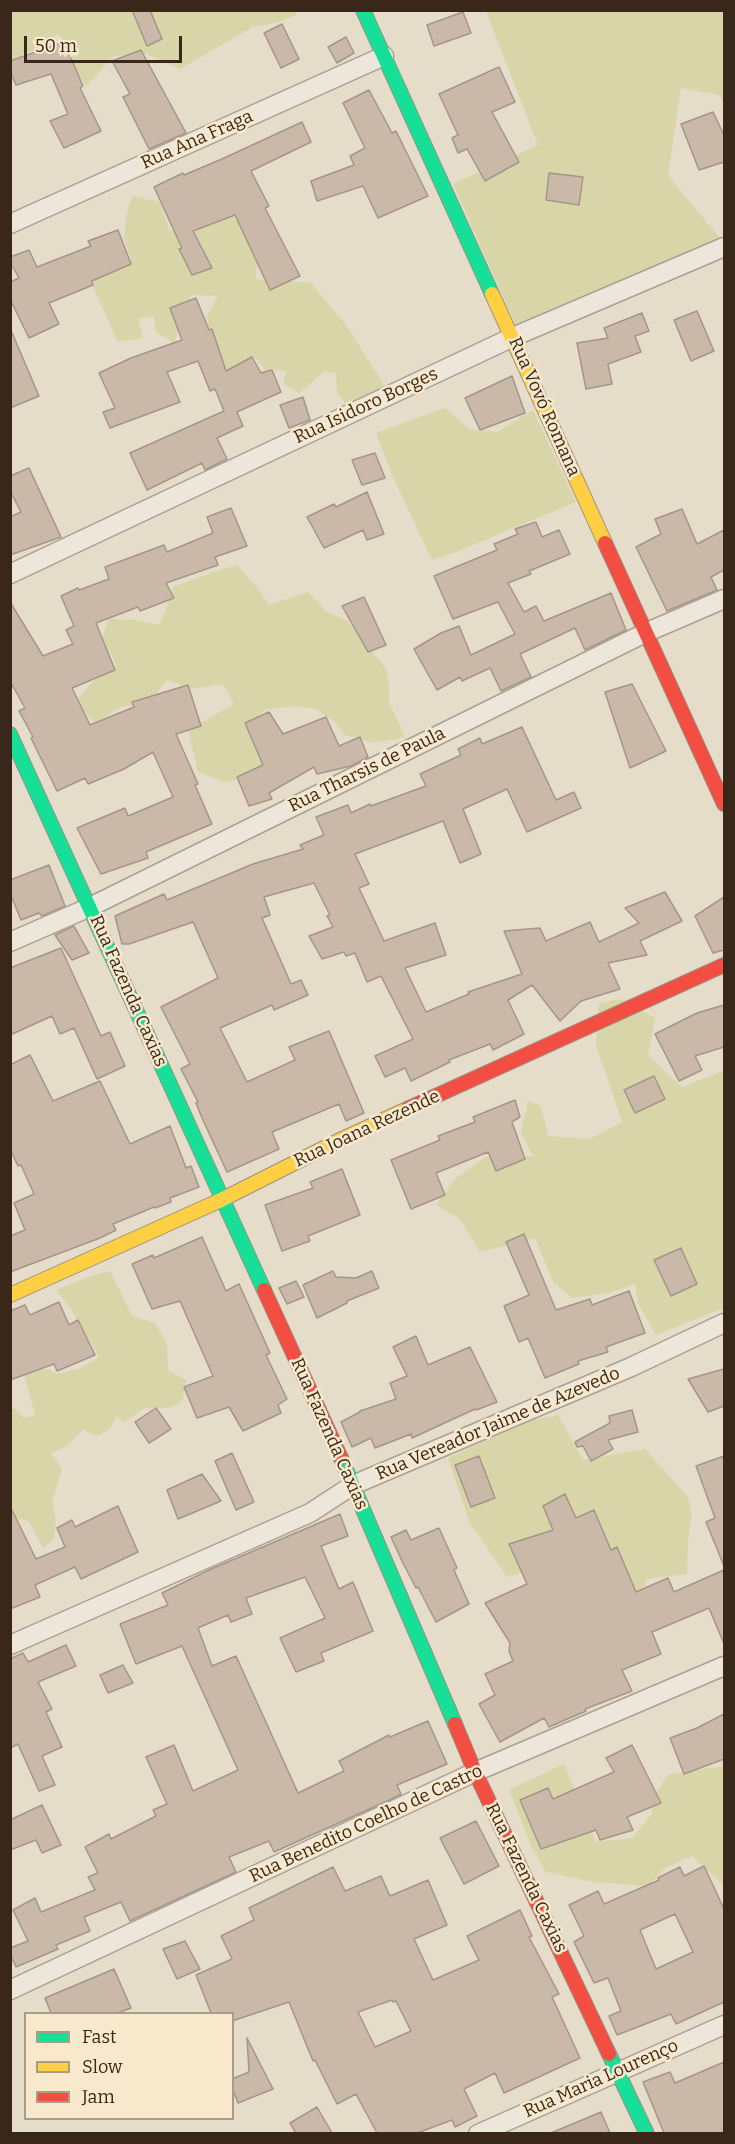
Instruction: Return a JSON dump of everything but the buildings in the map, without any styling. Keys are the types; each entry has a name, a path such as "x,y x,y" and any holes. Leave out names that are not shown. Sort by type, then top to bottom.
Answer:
{"street":[{"name":"Rua Vovó Romana","path":"363,10 724,804"},
{"name":"Rua Ana Fraga","path":"10,224 384,56"},
{"name":"Rua Isidoro Borges","path":"10,574 513,337 724,247"},
{"name":"Rua Tharsis de Paula","path":"10,942 90,907 645,633 724,599"},
{"name":"Rua Fazenda Caxias","path":"10,734 353,1485 475,1772 647,2133"},
{"name":"Rua Joana Rezende","path":"10,1295 222,1200 340,1140 724,965"},
{"name":"Rua Vereador Jaime de Azevedo","path":"10,1645 310,1513 353,1485 631,1367 724,1323"},
{"name":"Rua Benedito Coelho de Castro","path":"10,1990 475,1772 724,1666"},
{"name":"Rua Maria Lourenço","path":"478,2133 724,2025"}],"shaded area":[{"path":"295,10 297,15 276,23 253,27 180,69 147,54 114,56 86,86 70,61 58,33 42,49 23,53 17,67 11,72 11,11"},
{"path":"486,11 724,11 724,105 719,95 681,88 668,176 720,238 516,326 453,184 538,145"},
{"path":"132,196 160,202 169,230 186,235 224,214 251,222 260,248 255,279 311,283 346,325 383,383 379,406 355,418 337,392 336,374 325,371 299,393 283,384 286,370 265,371 257,358 232,369 202,371 201,355 210,346 207,316 218,296 191,295 174,343 156,332 154,316 138,318 143,338 118,342 93,287 96,273 131,259 124,239 126,217"},
{"path":"445,408 469,429 497,432 533,410 576,502 432,560 393,477 376,433"},
{"path":"237,565 269,605 308,592 327,612 348,621 386,669 389,702 405,737 375,743 345,735 335,722 316,709 294,706 264,710 254,723 271,761 258,773 225,782 198,772 188,730 234,704 223,684 192,689 167,680 149,703 121,707 95,723 75,701 102,672 117,665 102,639 109,619 136,620 159,625 173,587"},
{"path":"621,999 655,1018 648,1055 682,1087 724,1072 724,1308 656,1335 638,1303 635,1284 609,1293 572,1298 553,1282 535,1238 480,1252 460,1219 436,1205 455,1179 485,1157 533,1156 521,1132 528,1101 541,1106 548,1136 590,1139 622,1122 596,1045 599,1003"},
{"path":"110,1271 132,1316 155,1323 167,1344 168,1370 186,1380 182,1402 169,1408 144,1408 125,1422 116,1417 110,1429 97,1436 83,1430 67,1446 51,1453 62,1469 52,1503 56,1519 54,1539 43,1548 29,1521 11,1517 10,1405 24,1418 35,1415 23,1371 49,1369 56,1374 81,1368 99,1357 72,1311 56,1290"},
{"path":"558,1415 583,1460 645,1449 688,1497 692,1514 688,1540 687,1574 647,1579 639,1600 569,1556 507,1577 469,1521 448,1458 528,1421"},
{"path":"564,1764 596,1842 632,1838 652,1814 652,1798 669,1774 724,1766 724,1886 692,1856 665,1868 648,1886 593,1882 546,1872 532,1848 509,1790"}],"traffic: fast":[{"path":"363,10 492,294"},
{"path":"10,734 264,1290"},
{"path":"341,1458 455,1724"},
{"path":"609,2054 647,2134"}],"traffic: slow":[{"path":"492,294 605,543"},
{"path":"10,1295 221,1200 407,1109"}],"traffic: jam":[{"path":"605,543 724,804"},
{"path":"407,1109 724,965"},
{"path":"264,1290 341,1458"},
{"path":"455,1724 475,1772 609,2054"}]}
